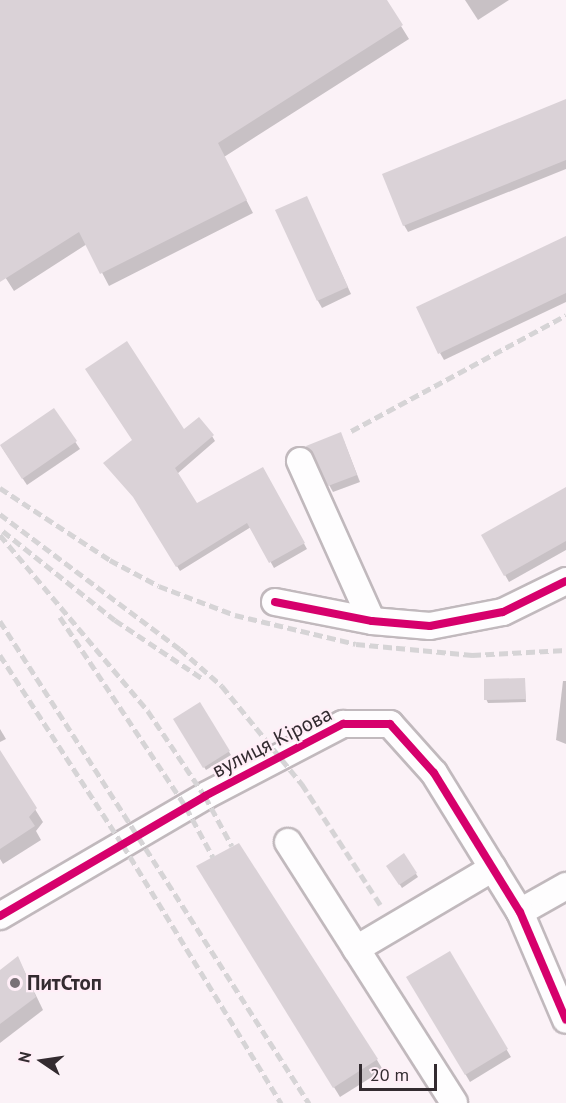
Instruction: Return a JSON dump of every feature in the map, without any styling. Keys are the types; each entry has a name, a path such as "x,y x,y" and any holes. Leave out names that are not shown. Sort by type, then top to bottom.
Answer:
{"street":[{"path":"300,461 372,621"},
{"path":"275,602 372,621 430,626 473,620 503,612 566,581"},
{"name":"вулиця Кірова","path":"0,916 205,796 343,724 390,724 434,773 520,912 566,1020"},
{"path":"288,842 454,1103"},
{"path":"356,949 493,867"},
{"path":"520,912 566,886"}],"building":[{"path":"0,0 387,0 403,25 218,143 247,200 100,274 79,232 0,282"},
{"path":"566,99 566,160 403,226 382,174"},
{"path":"307,196 348,287 317,301 275,210"},
{"path":"566,236 566,293 438,354 416,307"},
{"path":"127,341 184,429 199,417 214,435 175,468 197,503 263,467 305,543 269,563 247,523 176,567 133,497 103,463 132,440 85,369"},
{"path":"54,408 77,441 22,479 0,445"},
{"path":"341,432 357,475 328,486 306,446"},
{"path":"566,487 566,541 504,576 481,535"},
{"path":"525,678 526,699 484,700 484,679"},
{"path":"200,702 230,751 203,768 173,719"},
{"path":"0,750 37,808 29,817 35,826 0,849"},
{"path":"239,843 378,1059 333,1088 196,866"},
{"path":"404,853 417,873 399,885 386,866"},
{"path":"450,951 508,1049 465,1075 406,977"},
{"name":"ПитСтоп","path":"18,956 36,997 0,1024 0,970"}],"railway":[{"path":"351,431 566,315"},
{"path":"0,488 110,560 159,586 235,615 356,644 472,655 566,650"},
{"path":"0,514 180,649 222,686 302,784 382,907"},
{"path":"3,531 115,620 203,679"},
{"path":"0,535 148,711 205,796 232,846"},
{"path":"60,617 186,807 213,857"},
{"path":"0,621 309,1103"},
{"path":"0,655 123,845 281,1103"}],"cycle path":[{"path":"275,602 372,621 430,626 503,612 566,581"},
{"path":"0,916 205,796 343,724 390,724 434,773 520,912 566,1020"}],"place":[{"name":"ПитСтоп","path":"15,983"}]}
